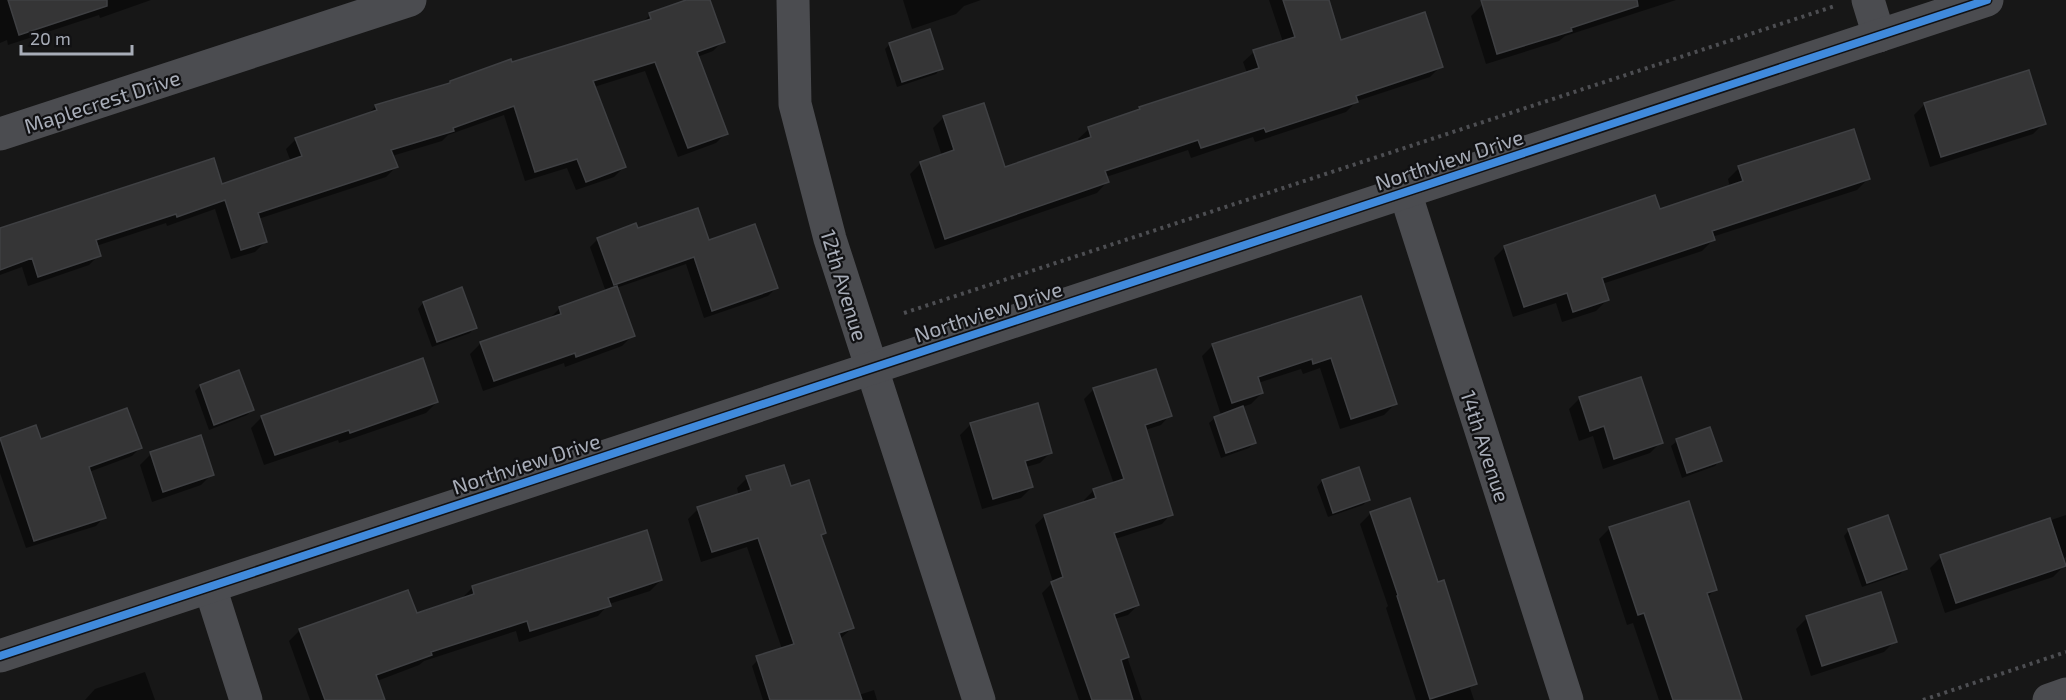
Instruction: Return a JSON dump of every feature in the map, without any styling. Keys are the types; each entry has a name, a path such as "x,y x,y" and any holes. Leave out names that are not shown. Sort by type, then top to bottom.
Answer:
{"street":[{"name":"Maplecrest Drive","path":"0,134 410,0"},
{"name":"12th Avenue","path":"793,0 795,104 830,239 979,700"},
{"name":"Northview Drive","path":"0,656 1987,0"},
{"path":"1855,2 1879,36"},
{"name":"14th Avenue","path":"1405,192 1567,700"},
{"path":"210,587 246,700"},
{"path":"2049,700 2066,694"}],"path":[{"path":"904,313 1855,2"},
{"path":"1923,700 2066,652"}],"building":[{"path":"8,0 107,0 107,6 19,35"},
{"path":"686,0 710,0 725,42 697,52 728,134 688,148 655,62 593,81 626,167 586,182 577,159 535,172 514,106 453,128 454,131 391,150 398,167 258,213 267,242 241,250 225,200 177,217 176,214 96,240 101,256 38,277 32,258 0,270 0,228 214,158 222,184 302,156 295,138 377,110 375,105 450,83 450,81 511,59 512,62 651,19 649,13"},
{"path":"1283,0 1329,0 1341,40 1425,12 1443,67 1356,96 1358,102 1266,132 1264,128 1201,148 1198,140 1105,171 1109,182 945,239 920,162 954,150 943,116 984,103 1005,167 1091,137 1088,127 1140,109 1139,107 1259,68 1253,50 1295,37"},
{"path":"1481,0 1637,0 1638,6 1571,28 1572,31 1497,54"},
{"path":"930,29 943,69 902,82 889,43"},
{"path":"2029,70 2046,124 1941,157 1924,103"},
{"path":"1854,129 1870,179 1712,231 1715,240 1602,278 1609,300 1573,312 1567,293 1524,307 1504,246 1655,195 1660,209 1743,181 1738,166"},
{"path":"698,208 709,240 755,224 778,288 712,311 694,257 614,285 597,238 636,223 638,228"},
{"path":"617,286 635,336 576,357 575,353 494,381 480,342 561,314 559,307"},
{"path":"462,287 477,328 437,342 423,302"},
{"path":"1361,296 1397,404 1351,419 1331,358 1313,364 1312,359 1258,377 1263,393 1232,403 1212,344"},
{"path":"423,358 438,402 350,433 349,430 275,455 261,416"},
{"path":"1156,369 1172,416 1145,425 1173,515 1114,533 1139,605 1114,614 1129,657 1121,660 1133,700 1092,700 1051,582 1063,577 1044,515 1096,498 1093,489 1124,479 1093,388"},
{"path":"239,370 254,410 214,425 200,385"},
{"path":"1641,377 1663,443 1614,459 1604,426 1590,431 1579,397"},
{"path":"1038,403 1052,453 1025,461 1033,487 993,499 970,423"},
{"path":"1243,406 1256,443 1226,453 1214,417"},
{"path":"127,408 142,448 89,467 106,518 34,541 0,438 36,425 41,439"},
{"path":"1710,427 1722,461 1687,473 1676,439"},
{"path":"201,435 214,475 163,492 150,452"},
{"path":"784,465 791,486 809,480 826,533 821,535 854,628 839,633 862,700 770,700 756,656 794,644 758,538 712,552 697,507 751,490 746,476"},
{"path":"1359,467 1370,500 1333,513 1322,480"},
{"path":"1410,498 1438,582 1444,580 1477,684 1430,699 1370,512"},
{"path":"1689,501 1717,590 1707,593 1742,700 1673,700 1644,613 1638,615 1609,527"},
{"path":"1888,515 1907,569 1867,583 1848,529"},
{"path":"2050,518 2066,566 1956,603 1940,555"},
{"path":"647,530 662,580 608,598 611,606 530,631 527,621 431,652 432,655 376,675 385,700 325,700 299,629 408,590 417,613 474,594 472,586"},
{"path":"1881,592 1897,642 1822,666 1806,616"}],"cycle path":[{"path":"0,656 1987,0"}]}
